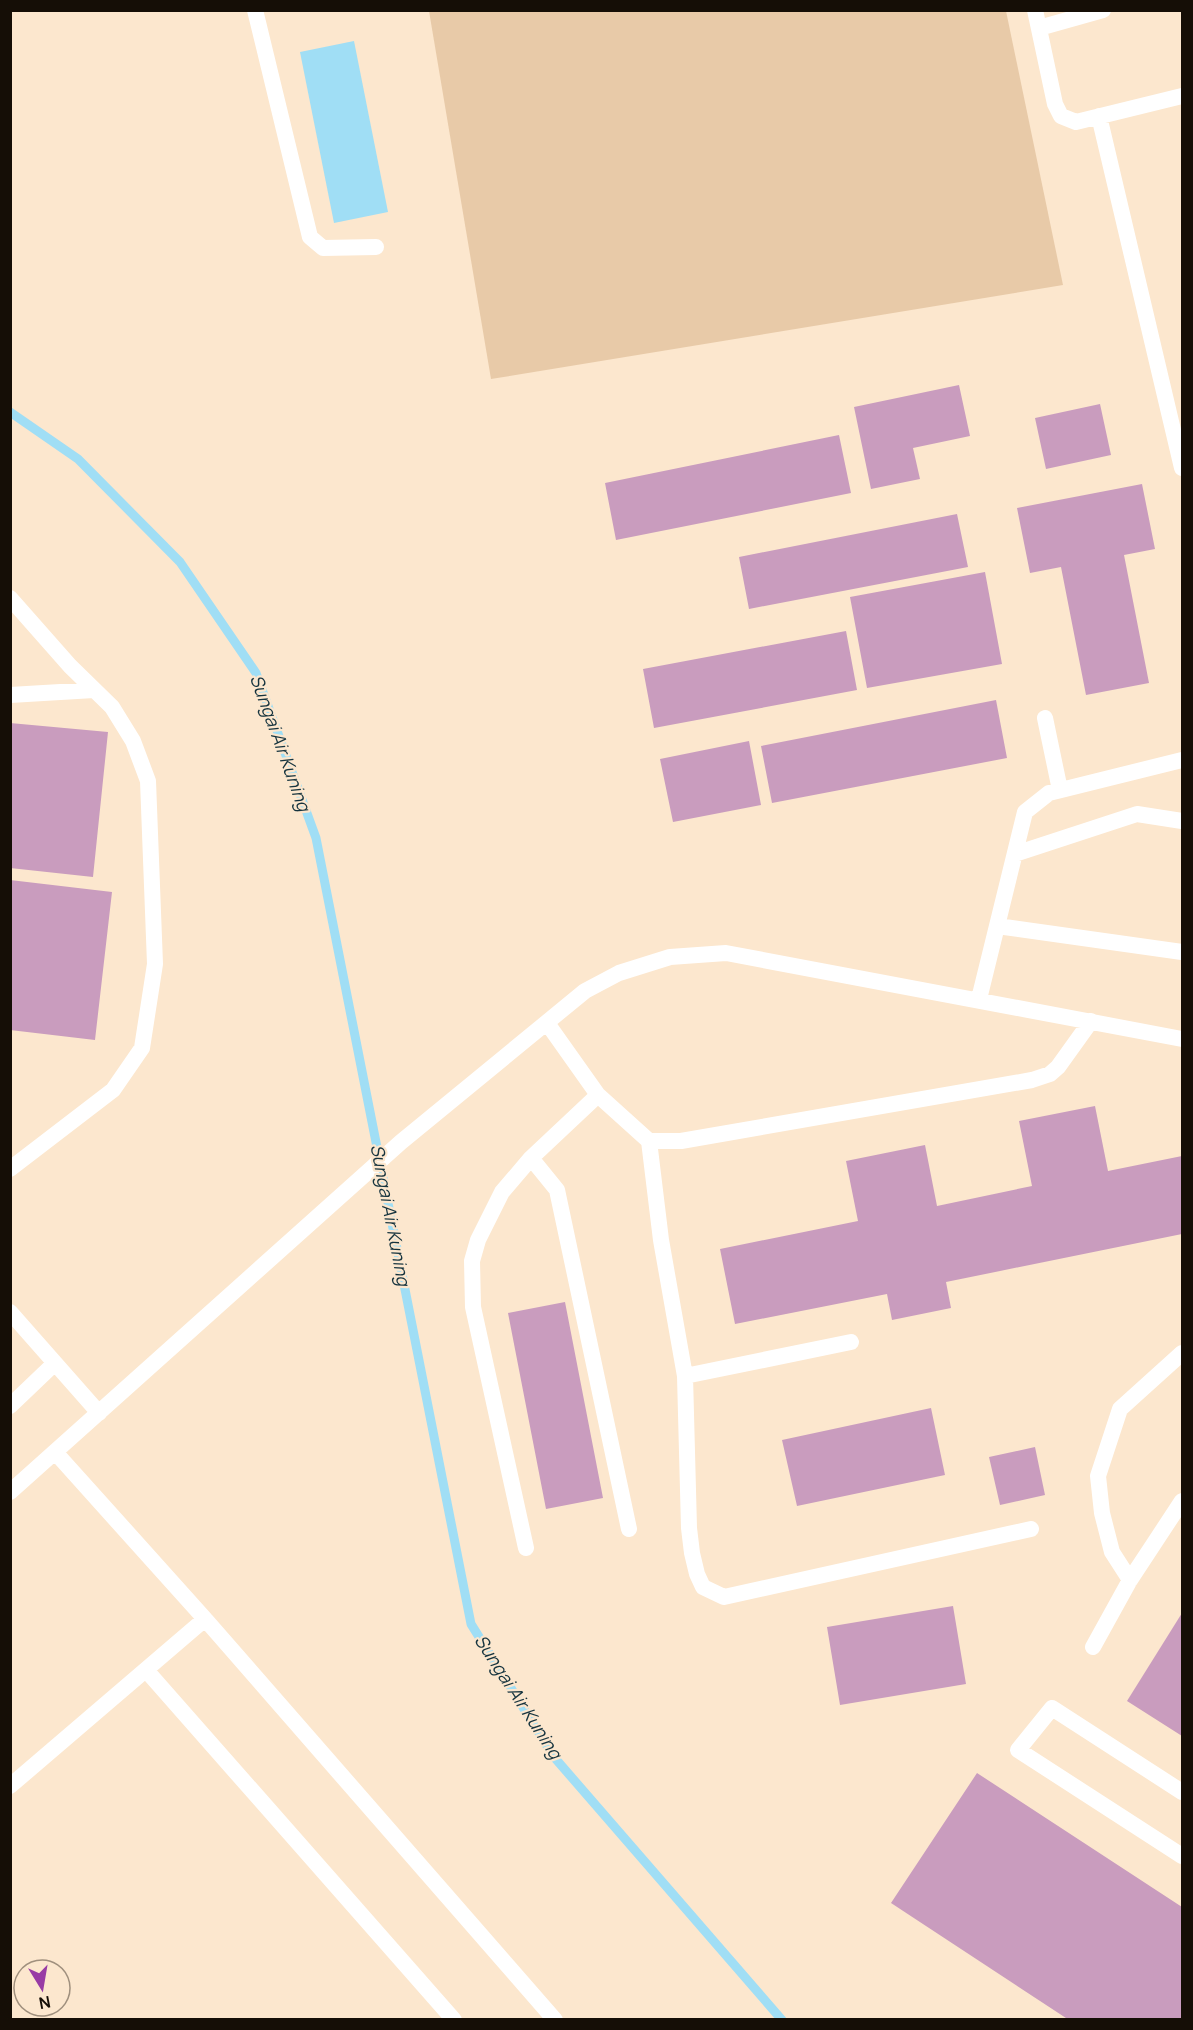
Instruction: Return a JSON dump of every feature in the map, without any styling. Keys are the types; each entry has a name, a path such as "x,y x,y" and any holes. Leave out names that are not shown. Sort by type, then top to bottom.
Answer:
{"lane":[{"path":"255,10 310,237 323,248 376,247"},
{"path":"1035,10 1055,104 1061,116 1076,122 1182,96"},
{"path":"1039,28 1103,10"},
{"path":"1099,116 1182,468"},
{"path":"10,598 112,707 134,741 148,782 155,964 142,1048 113,1090 10,1169"},
{"path":"10,696 94,690"},
{"path":"1045,718 1060,790"},
{"path":"979,999 1025,812 1049,793 1182,760"},
{"path":"1015,854 1137,814 1182,821"},
{"path":"997,926 1182,952"},
{"path":"10,1492 401,1142 585,991 619,973 669,957 726,953 1182,1039"},
{"path":"649,1142 681,1141 1032,1080 1050,1074 1058,1067 1091,1021"},
{"path":"547,1023 598,1095 649,1142 661,1240 685,1376 689,1528 692,1553 703,1587 724,1597 1031,1529"},
{"path":"526,1548 473,1307 472,1261 478,1240 502,1192 531,1158 598,1095"},
{"path":"531,1158 557,1190 629,1529"},
{"path":"10,1312 99,1413"},
{"path":"685,1376 851,1342"},
{"path":"1130,1580 1112,1552 1102,1513 1098,1476 1120,1409 1182,1353"},
{"path":"10,1406 55,1363"},
{"path":"55,1452 205,1619 555,2019"},
{"path":"1093,1647 1130,1580 1182,1502"},
{"path":"10,1786 205,1619"},
{"path":"146,1670 454,2019"},
{"path":"1182,1792 1052,1708 1018,1749 1182,1856"}],"shaded area":[{"path":"429,11 1006,11 1063,285 491,379"}],"water":[{"path":"354,41 388,212 334,223 300,52"}],"building":[{"path":"959,385 970,436 913,448 920,479 871,489 854,407"},
{"path":"1100,404 1111,455 1046,469 1035,418"},
{"path":"839,435 851,493 616,540 605,483"},
{"path":"1142,484 1155,549 1124,555 1149,683 1086,695 1061,567 1030,573 1017,508"},
{"path":"957,514 968,567 749,609 739,557"},
{"path":"985,572 1002,664 867,688 850,597"},
{"path":"846,631 857,690 654,728 643,669"},
{"path":"996,700 1007,758 772,803 761,746"},
{"path":"10,723 108,732 93,877 10,868"},
{"path":"749,741 761,805 673,822 660,759"},
{"path":"10,880 112,892 95,1040 10,1030"},
{"path":"1095,1106 1108,1171 1182,1156 1182,1234 946,1282 951,1308 892,1320 887,1294 735,1324 720,1249 858,1221 846,1161 925,1145 937,1206 1032,1186 1019,1121"},
{"path":"565,1302 603,1498 546,1509 508,1313"},
{"path":"931,1408 945,1475 797,1506 782,1440"},
{"path":"1035,1447 1045,1495 1000,1505 989,1457"},
{"path":"953,1606 966,1684 840,1705 827,1627"},
{"path":"1182,1613 1182,1736 1127,1701"},
{"path":"977,1773 1182,1907 1182,2020 1069,2020 891,1903"}],"waterway":[{"name":"Sungai Air Kuning","path":"10,412 78,459 180,562 256,673 316,838 471,1624 554,1757 782,2020"}]}
